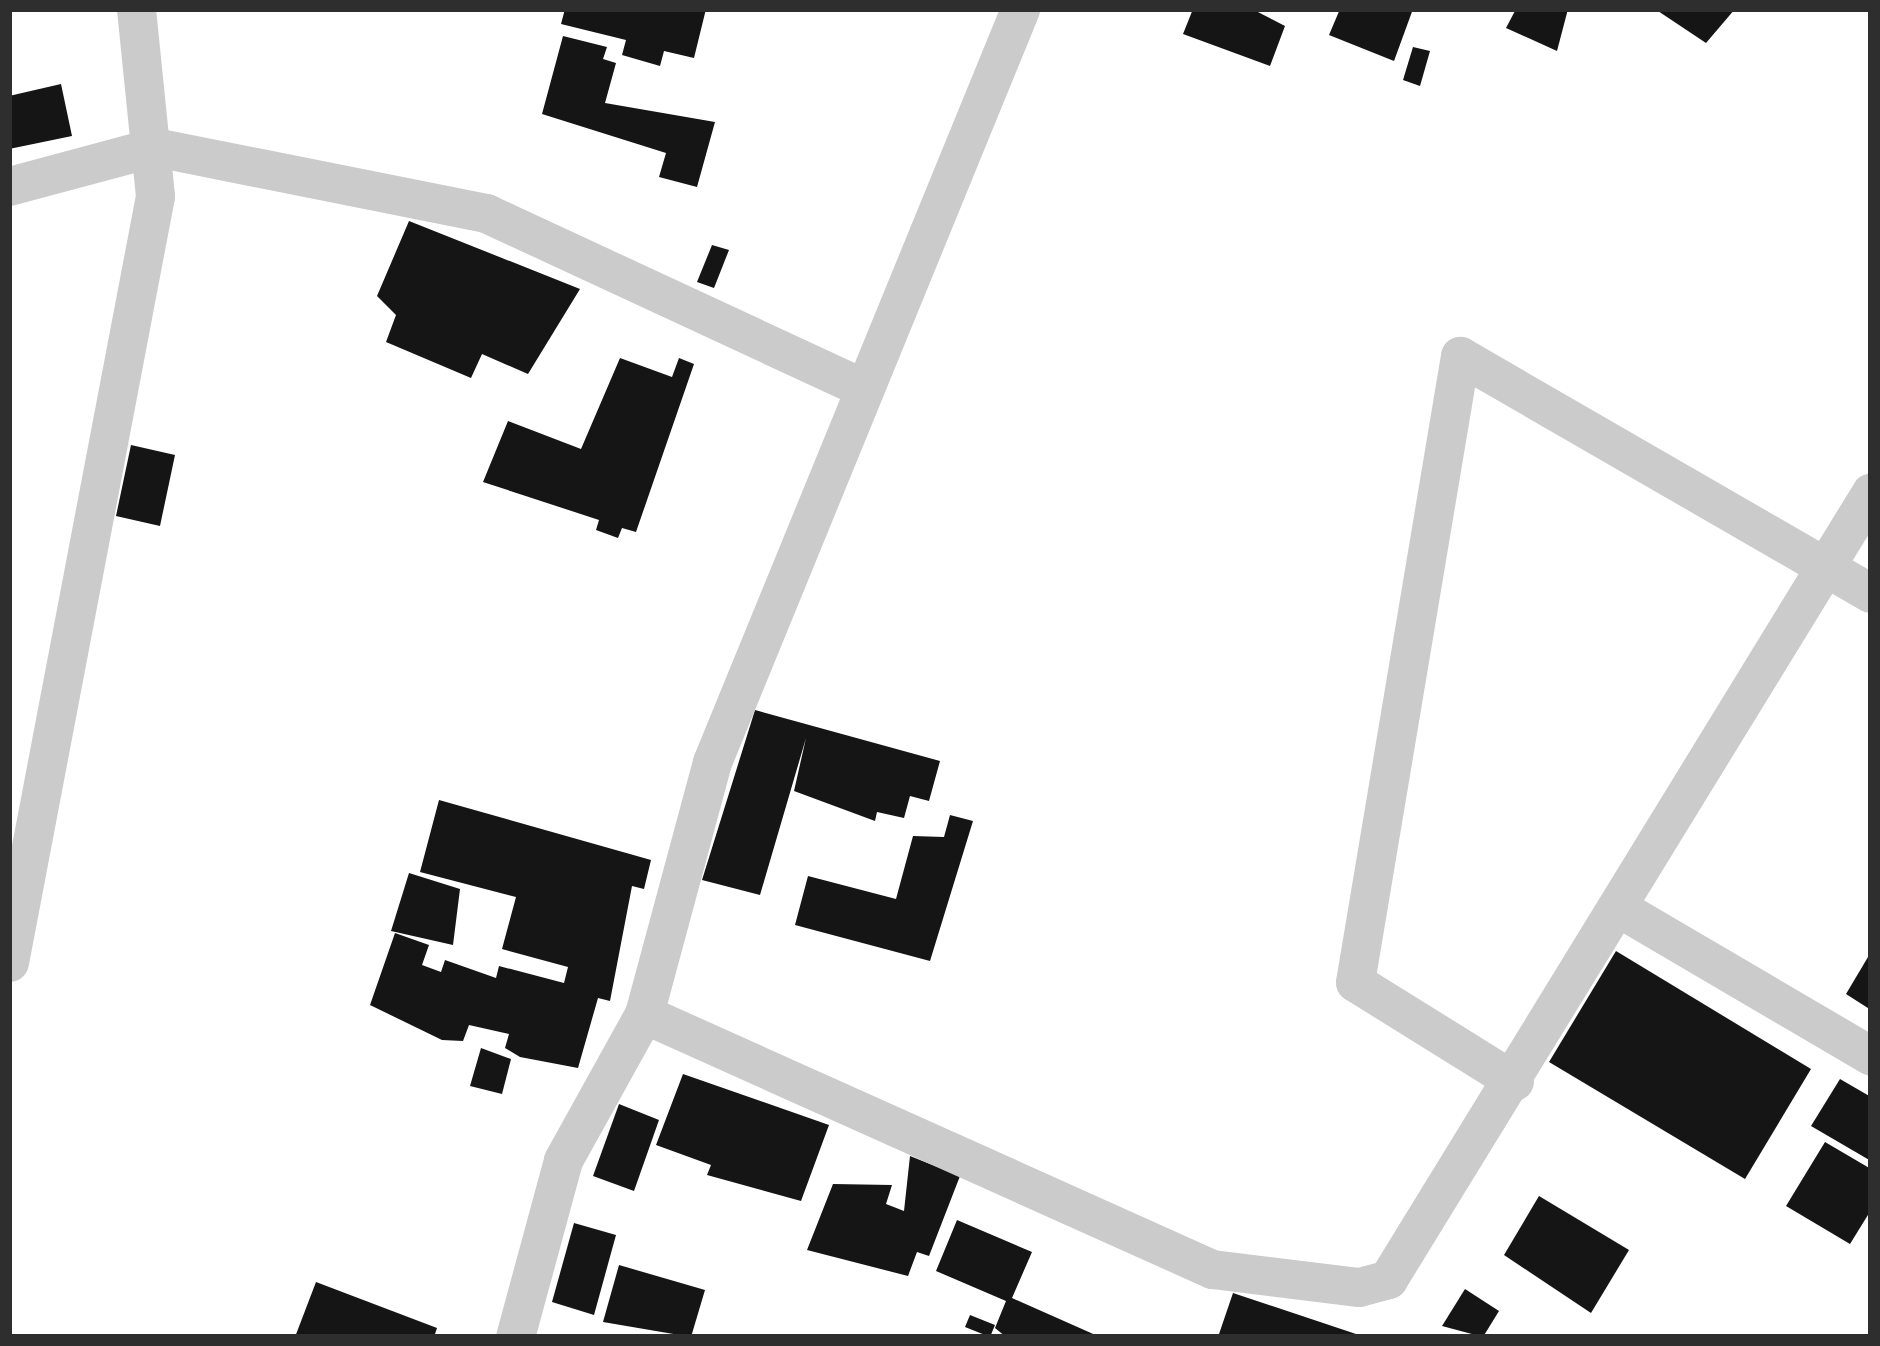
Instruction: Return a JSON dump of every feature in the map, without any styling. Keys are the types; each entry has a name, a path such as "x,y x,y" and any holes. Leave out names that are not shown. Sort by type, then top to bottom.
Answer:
{"street":[{"path":"9,962 16,894 155,147 136,9"},
{"path":"515,1337 563,1160 644,1013 712,762 1020,9"},
{"path":"9,186 155,147 486,213 863,388"},
{"path":"1514,1081 1355,982 1460,356 1871,593"},
{"path":"644,1013 1212,1269 1359,1287 1403,1264 1871,492"},
{"path":"1619,908 1871,1056"}],"building":[{"path":"565,9 706,9 694,58 664,51 660,66 622,55 626,40 561,24"},
{"path":"1193,9 1252,9 1285,26 1270,66 1183,34"},
{"path":"1340,9 1413,9 1394,61 1329,35"},
{"path":"1516,9 1568,9 1557,51 1506,28"},
{"path":"1655,9 1735,9 1706,43"},
{"path":"563,36 607,47 603,59 616,63 605,103 715,122 697,187 659,177 666,153 542,114"},
{"path":"1413,47 1430,51 1420,86 1403,80"},
{"path":"61,84 72,136 9,149 9,96"},
{"path":"409,221 580,289 528,374 482,354 471,378 386,342 396,315 377,296"},
{"path":"712,245 729,250 714,288 697,282"},
{"path":"620,358 672,377 679,358 694,364 636,532 622,528 618,538 596,530 599,520 483,482 508,421 581,449"},
{"path":"131,445 175,455 160,526 116,516"},
{"path":"755,710 940,761 929,801 910,796 904,818 877,812 875,821 794,791 806,738 760,895 702,880"},
{"path":"439,800 651,860 644,889 632,886 610,1001 598,998 578,1068 520,1057 505,1048 509,1034 469,1025 463,1041 442,1040 370,1005 395,933 429,945 422,965 441,972 445,960 496,978 499,966 564,983 568,967 502,949 516,897 420,872"},
{"path":"950,815 973,821 930,961 795,925 808,876 896,899 913,836 944,837"},
{"path":"409,873 460,889 453,945 391,931"},
{"path":"1616,951 1811,1069 1745,1179 1549,1062"},
{"path":"1871,952 1871,1010 1846,994"},
{"path":"481,1048 511,1059 502,1094 470,1086"},
{"path":"683,1074 829,1125 801,1201 707,1175 711,1165 656,1145"},
{"path":"1840,1079 1871,1097 1871,1161 1811,1126"},
{"path":"619,1104 659,1120 634,1191 593,1176"},
{"path":"1825,1142 1871,1169 1871,1210 1850,1244 1786,1206"},
{"path":"910,1156 960,1176 929,1256 917,1252 908,1276 807,1250 833,1184 892,1185 886,1204 904,1211"},
{"path":"1539,1196 1629,1250 1591,1313 1504,1255"},
{"path":"957,1220 1032,1252 1012,1298 1100,1337 1006,1337 995,1328 1006,1301 936,1271"},
{"path":"574,1223 616,1235 594,1315 552,1302"},
{"path":"619,1265 705,1290 691,1337 603,1322"},
{"path":"316,1282 437,1328 434,1337 295,1337"},
{"path":"1465,1289 1499,1311 1483,1337 1442,1326"},
{"path":"1233,1293 1362,1336 1218,1337"},
{"path":"970,1315 995,1325 990,1337 965,1327"}]}
